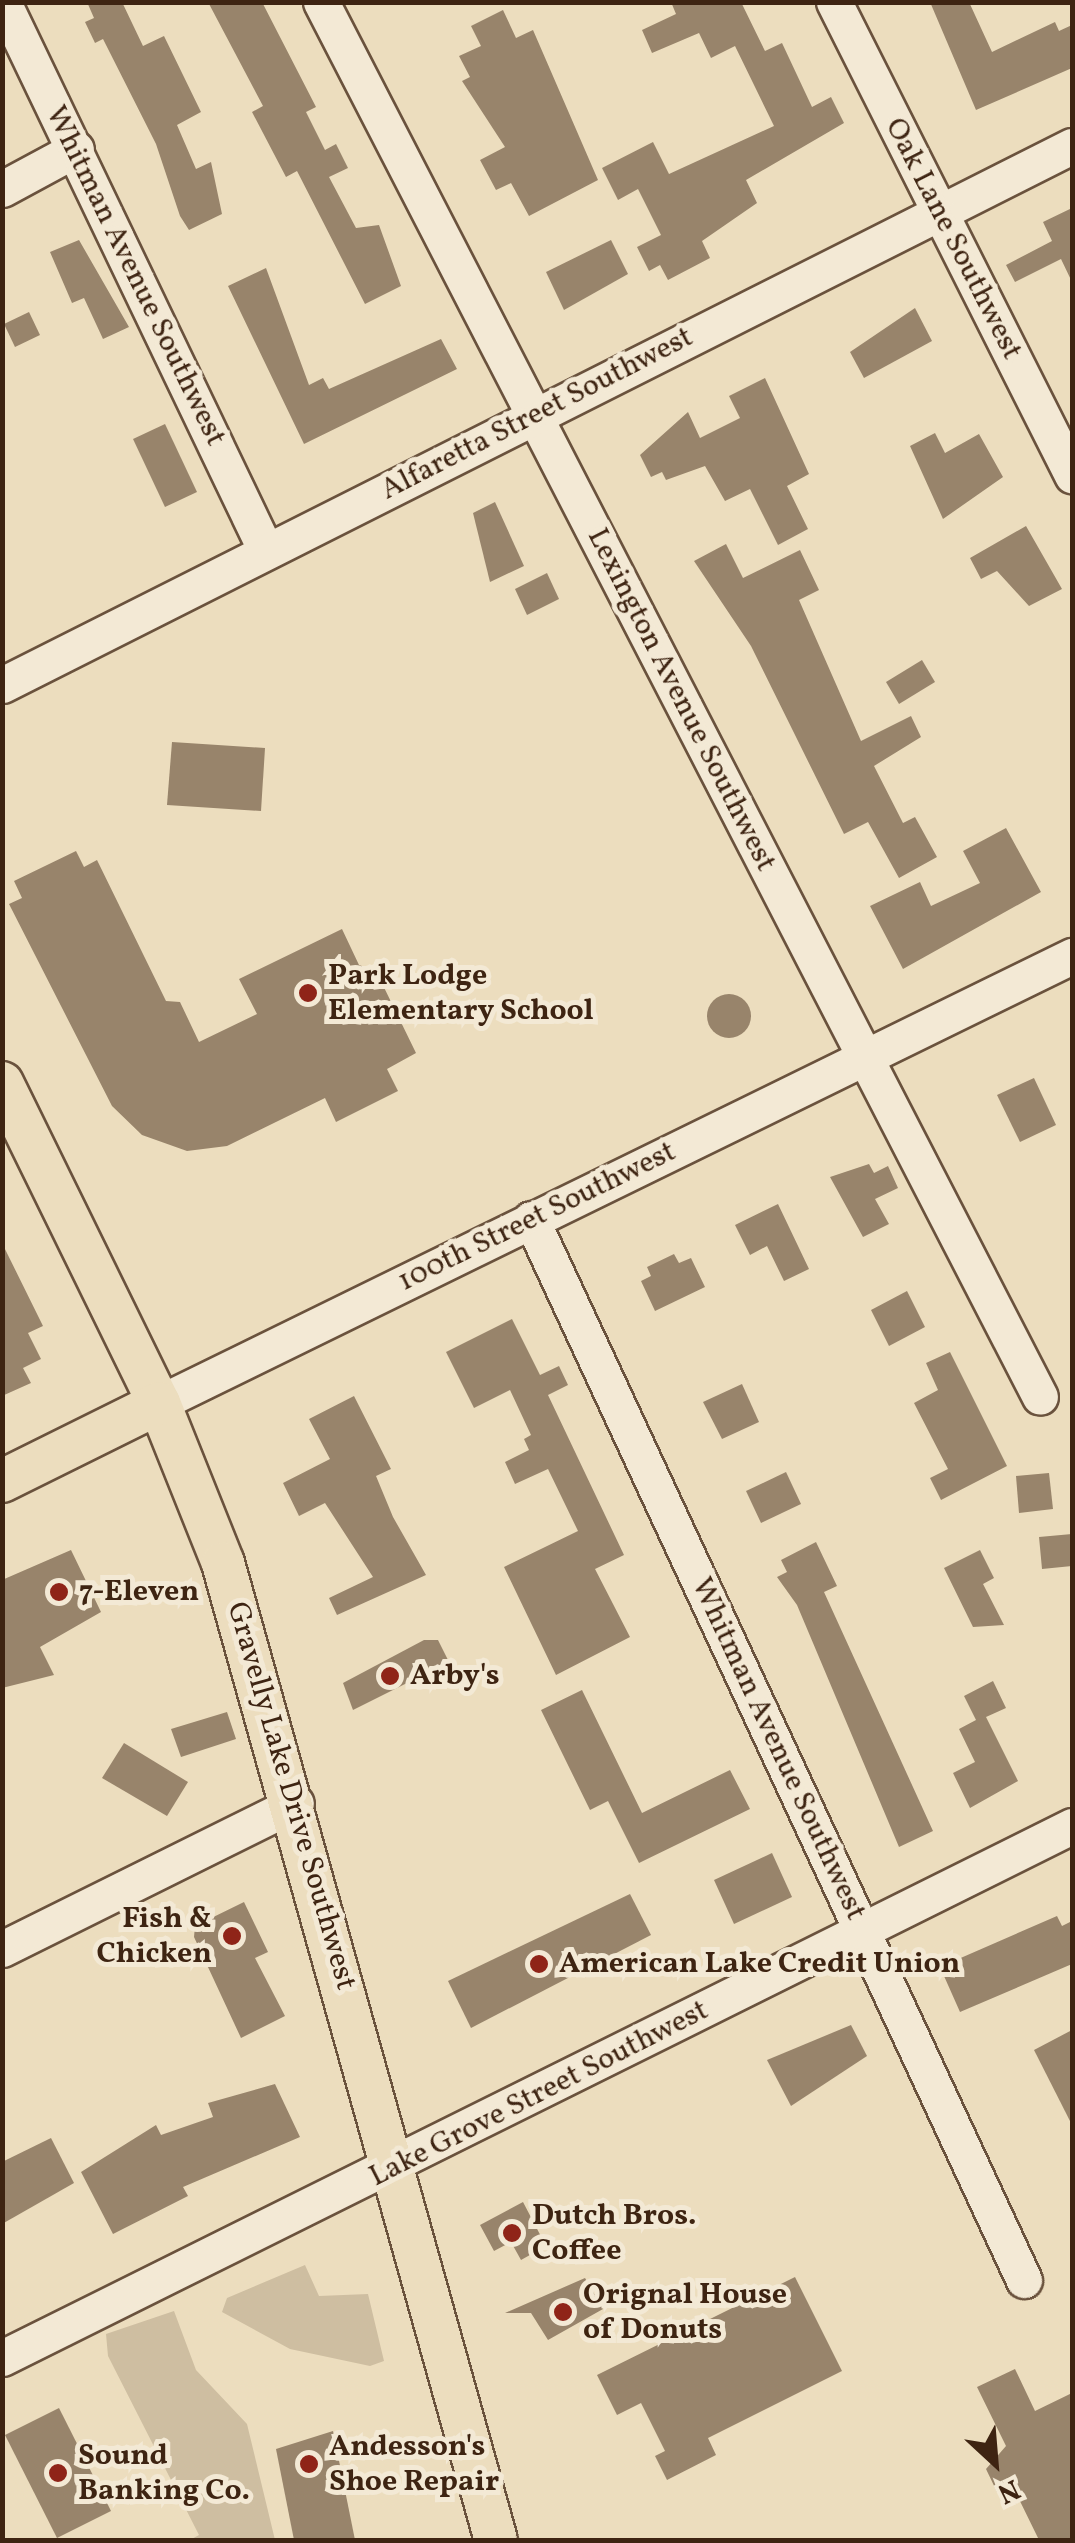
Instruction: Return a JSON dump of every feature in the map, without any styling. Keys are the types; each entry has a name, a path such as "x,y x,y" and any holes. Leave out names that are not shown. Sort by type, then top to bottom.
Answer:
{"main road":[{"name":"Gravelly Lake Drive Southwest","path":"2,1083 159,1403 224,1564 296,1803 496,2540"},
{"name":"100th Street Southwest","path":"2,1482 159,1403"}],"street":[{"name":"Whitman Avenue Southwest","path":"3,2 266,551"},
{"name":"Lexington Avenue Southwest","path":"321,2 1040,1397"},
{"name":"Oak Lane Southwest","path":"834,2 1072,475"},
{"name":"Alfaretta Street Southwest","path":"2,685 1072,146"},
{"path":"2,188 76,150"},
{"name":"100th Street Southwest","path":"159,1403 1072,956"},
{"name":"Whitman Avenue Southwest","path":"531,1219 1024,2280"},
{"path":"2,1950 296,1803"},
{"name":"Lake Grove Street Southwest","path":"2,2358 394,2168 1072,1826"}],"shaded area":[{"path":"305,2265 319,2296 368,2294 384,2361 370,2366 290,2349 222,2312 227,2298"},
{"path":"174,2311 196,2370 247,2424 275,2540 190,2540 199,2535 108,2356 106,2334"}],"building":[{"path":"87,2 122,2 143,46 164,36 201,112 177,125 196,169 211,162 222,214 189,230 180,216 156,144 103,39 95,43 85,22 94,18"},
{"path":"208,2 262,2 316,107 306,112 325,150 336,144 348,168 329,177 356,228 379,225 401,286 365,304 297,171 286,177 252,112 263,106"},
{"path":"671,2 741,2 765,51 782,43 812,107 831,97 844,123 746,180 757,203 702,241 710,258 668,280 660,265 649,271 637,247 661,235 638,189 618,200 602,168 653,142 669,174 774,126 735,46 711,58 699,33 652,53 642,30 676,14"},
{"path":"930,2 969,2 992,52 1055,22 1059,31 1072,25 1072,68 976,110"},
{"path":"503,10 516,38 533,30 598,180 529,216 511,183 496,190 480,160 505,147 462,81 470,77 459,56 481,46 471,26"},
{"path":"1072,208 1072,282 1061,259 1015,282 1006,265 1052,241 1043,222"},
{"path":"79,240 129,327 103,339 84,298 72,303 50,252"},
{"path":"611,240 628,274 564,310 546,272"},
{"path":"266,268 309,385 323,378 329,389 441,339 457,369 304,444 228,286"},
{"path":"915,308 932,341 864,378 850,352"},
{"path":"29,312 40,335 15,347 4,324"},
{"path":"765,378 809,474 787,486 808,529 778,545 750,489 725,501 705,466 666,480 662,472 651,477 640,455 688,412 700,438 740,418 729,396"},
{"path":"165,424 197,492 165,507 133,439"},
{"path":"935,433 945,453 979,434 1003,477 943,519 910,446"},
{"path":"495,502 524,566 490,582 473,513"},
{"path":"1026,526 1062,589 1029,606 997,571 981,579 970,558"},
{"path":"726,544 743,578 800,550 819,590 799,600 861,741 911,716 921,737 874,766 903,823 915,817 937,857 899,878 868,822 844,834 751,646 694,561"},
{"path":"547,573 559,599 527,615 515,589"},
{"path":"922,660 935,682 899,704 886,682"},
{"path":"172,742 265,748 261,811 167,805"},
{"path":"1006,828 1041,892 903,969 870,906 920,882 931,906 980,883 963,851"},
{"path":"76,851 84,867 97,860 166,1001 180,1002 199,1042 257,1014 239,979 342,929 359,965 376,971 416,1053 387,1069 398,1091 336,1122 325,1098 227,1146 187,1151 142,1135 112,1106 9,904 22,898 14,881"},
{"path":"729,994 745,1000 751,1016 745,1032 729,1038 713,1032 707,1016 713,1000"},
{"path":"1034,1078 1056,1125 1020,1142 997,1095"},
{"path":"869,1164 874,1173 888,1166 898,1188 875,1199 889,1224 863,1237 830,1177"},
{"path":"778,1204 809,1269 784,1281 767,1246 750,1255 735,1225"},
{"path":"2,1243 43,1326 28,1333 41,1359 23,1368 31,1383 2,1396"},
{"path":"674,1254 679,1263 691,1258 705,1287 655,1311 641,1281 651,1276 647,1267"},
{"path":"907,1291 925,1327 889,1346 871,1310"},
{"path":"512,1319 540,1375 559,1366 568,1385 548,1395 624,1555 595,1569 630,1637 556,1675 504,1567 578,1531 548,1469 515,1484 505,1462 529,1450 524,1439 531,1435 510,1390 474,1408 446,1352"},
{"path":"950,1352 1007,1466 941,1500 930,1478 948,1469 914,1403 938,1390 926,1363"},
{"path":"742,1384 759,1422 722,1439 703,1402"},
{"path":"354,1396 391,1469 376,1476 393,1517 426,1575 337,1615 329,1598 373,1577 325,1503 299,1516 283,1483 330,1459 309,1419"},
{"path":"786,1472 801,1504 761,1523 746,1491"},
{"path":"1049,1473 1053,1509 1019,1513 1016,1476"},
{"path":"1072,1534 1072,1566 1042,1569 1039,1537"},
{"path":"816,1542 837,1586 824,1592 933,1831 899,1847 797,1605 777,1577 787,1572 781,1560"},
{"path":"71,1550 101,1612 40,1647 54,1675 2,1688 2,1580"},
{"path":"980,1550 994,1578 983,1584 1004,1625 973,1627 944,1568"},
{"name":"Arby's","path":"424,1640 438,1640 449,1662 353,1710 343,1683"},
{"path":"993,1681 1006,1708 986,1717 1018,1781 970,1808 953,1773 975,1762 959,1729 976,1720 964,1696"},
{"path":"582,1690 642,1813 730,1770 750,1809 639,1863 608,1801 590,1810 541,1710"},
{"path":"227,1712 236,1739 181,1757 171,1729"},
{"path":"124,1743 188,1782 167,1816 102,1778"},
{"path":"772,1853 792,1897 734,1924 714,1880"},
{"name":"American Lake Credit Union","path":"630,1894 651,1935 471,2028 448,1981"},
{"path":"244,1902 268,1952 255,1958 285,2016 241,2038 194,1937 195,1926"},
{"path":"1057,1916 1062,1926 1072,1921 1072,1964 960,2012 940,1967"},
{"path":"851,2025 867,2056 791,2106 767,2060"},
{"path":"1072,2030 1072,2125 1034,2050"},
{"path":"275,2084 300,2137 183,2187 188,2196 113,2234 81,2172 156,2125 161,2135 213,2117 208,2103"},
{"path":"51,2138 74,2183 2,2224 2,2162"},
{"name":"Dutch Bros. Coffee","path":"523,2202 546,2246 521,2260 511,2242 494,2251 480,2225"},
{"path":"795,2277 842,2371 708,2438 716,2455 667,2480 655,2456 665,2451 641,2403 617,2415 597,2375"},
{"name":"Orignal House of Donuts","path":"585,2278 603,2309 548,2340 531,2313 505,2313"},
{"path":"1015,2369 1035,2411 1072,2393 1072,2540 1039,2540 1016,2493 997,2492 986,2469 1006,2446 977,2387"},
{"name":"Sound Banking Co.","path":"59,2408 111,2511 57,2538 5,2435"},
{"path":"333,2431 355,2540 294,2540 276,2449"}],"place":[{"name":"Park Lodge Elementary School","path":"308,993"},
{"name":"7-Eleven","path":"59,1592"},
{"name":"Arby's","path":"390,1676"},
{"name":"Fish & Chicken","path":"232,1936"},
{"name":"American Lake Credit Union","path":"539,1964"},
{"name":"Dutch Bros. Coffee","path":"512,2233"},
{"name":"Orignal House of Donuts","path":"563,2312"},
{"name":"Andesson's Shoe Repair","path":"309,2464"},
{"name":"Sound Banking Co.","path":"58,2473"}]}
